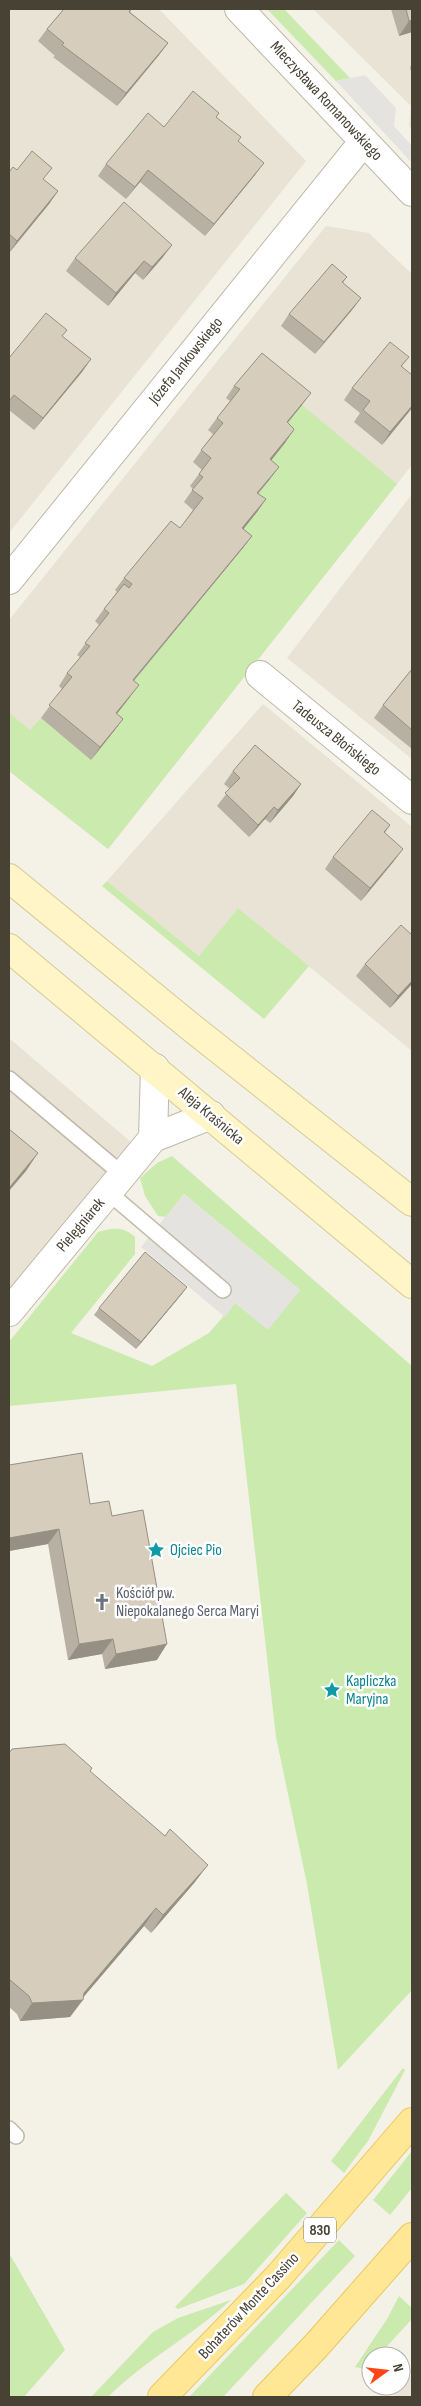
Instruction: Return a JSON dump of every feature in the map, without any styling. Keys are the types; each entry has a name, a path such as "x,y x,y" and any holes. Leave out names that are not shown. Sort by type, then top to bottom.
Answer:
{"main road":[{"path":"9,878 192,1028 412,1202"},
{"name":"Aleja Kraśnicka","path":"9,948 412,1284"},
{"name":"Bohaterów Monte Cassino","path":"162,2397 279,2276 412,2122"},
{"path":"267,2397 315,2347 412,2237"}],"street":[{"name":"Mieczysława Romanowskiego","path":"239,9 412,192"},
{"name":"Józefa Jankowskiego","path":"9,580 364,141"},
{"name":"Tadeusza Błońskiego","path":"260,676 412,800"},
{"path":"153,1138 155,1068"},
{"name":"Pielęgniarek","path":"9,1312 153,1138 211,1115"}],"lane":[{"path":"9,1079 223,1290"}],"shaded area":[{"path":"9,9 159,9 306,161 9,533"},
{"path":"313,9 412,9 412,129 409,126 411,106"},
{"path":"365,75 396,108 394,126 412,146 412,163 336,81"},
{"path":"326,226 369,233 412,274 412,465 108,849 9,771 9,620"},
{"path":"412,494 412,759 287,658"},
{"path":"263,704 412,827 412,1051 238,908 199,956 107,881"},
{"path":"9,1038 131,1142 9,1289"},
{"path":"184,1194 300,1290 268,1330 235,1303 225,1317 141,1247"},
{"path":"411,2376 412,2397 392,2397 411,2396"}],"green space":[{"path":"267,9 284,9 350,78 336,81"},
{"path":"302,405 397,484 108,849 9,771 9,713 30,730 41,718 91,759 124,692 243,549 234,541 257,512 248,505 278,435"},
{"path":"107,881 199,956 238,908 309,966 264,1019 102,886"},
{"path":"172,1156 412,1366 412,1990 338,2070 307,1884 276,1737 236,1384 9,1406 9,1342 98,1232 118,1229 131,1233 135,1237 135,1254 71,1333 152,1366 209,1333 235,1303 268,1329 300,1290 184,1194 166,1217 158,1216 145,1196 140,1178 157,1163"},
{"path":"403,2068 405,2070 368,2141 344,2173 331,2161"},
{"path":"412,2151 412,2188 390,2215 373,2200"},
{"path":"286,2193 307,2213 244,2284 178,2309 175,2307"},
{"path":"339,2240 355,2256 223,2397 189,2397"},
{"path":"9,2253 65,2350 24,2397 9,2397"},
{"path":"399,2296 412,2308 412,2319 387,2346 369,2346 387,2319"},
{"path":"231,2300 201,2325 137,2371 108,2397 91,2397 153,2332 178,2318"},
{"path":"361,2358 361,2368 355,2367"}],"building":[{"path":"64,9 131,9 129,12 168,43 126,93 62,45 64,43 47,29"},
{"path":"406,9 412,9 412,20 409,21"},
{"path":"193,91 219,113 216,117 241,137 238,141 264,163 214,224 148,170 135,187 106,164 148,113 164,127"},
{"path":"32,151 52,168 43,179 58,191 17,241 9,234 9,172 13,167 17,170"},
{"path":"124,202 172,245 152,267 144,261 116,293 75,258"},
{"path":"332,264 347,277 342,282 361,298 324,342 289,314"},
{"path":"46,313 67,330 62,336 91,359 43,418 14,395 9,401 9,358"},
{"path":"390,342 409,357 401,366 412,375 412,406 390,432 363,410 370,401 352,388"},
{"path":"262,353 311,393 287,422 294,429 270,459 279,467 257,493 266,499 242,528 252,536 133,680 139,685 116,713 123,719 100,747 49,705 72,677 67,673 90,646 85,643 109,613 104,609 124,584 129,588 132,584 124,578 171,521 180,528 203,498 192,490 203,477 199,474 211,458 201,450 223,423 217,418 240,389 234,386"},
{"path":"412,669 412,730 383,705"},
{"path":"255,745 301,784 278,810 274,807 258,825 225,793 240,778 233,771"},
{"path":"372,810 390,825 384,832 403,849 370,888 333,857"},
{"path":"401,925 412,935 412,981 398,996 365,964"},
{"path":"9,1129 38,1153 9,1188"},
{"path":"145,1252 187,1287 141,1342 99,1308"},
{"name":"Kościół pw. Niepokalanego Serca Maryi","path":"82,1453 90,1504 109,1501 112,1516 143,1510 167,1644 116,1654 113,1639 79,1644 59,1529 9,1538 9,1465"},
{"path":"65,1744 92,1768 90,1771 165,1836 170,1829 208,1865 163,1915 156,1908 84,1993 83,2000 32,2003 29,1996 9,1979 9,1753 12,1749"}],"place":[{"name":"Ojciec Pio","path":"156,1550"},
{"name":"Kościół pw. Niepokalanego Serca Maryi","path":"102,1602"},
{"name":"Kapliczka Maryjna","path":"332,1690"}]}
